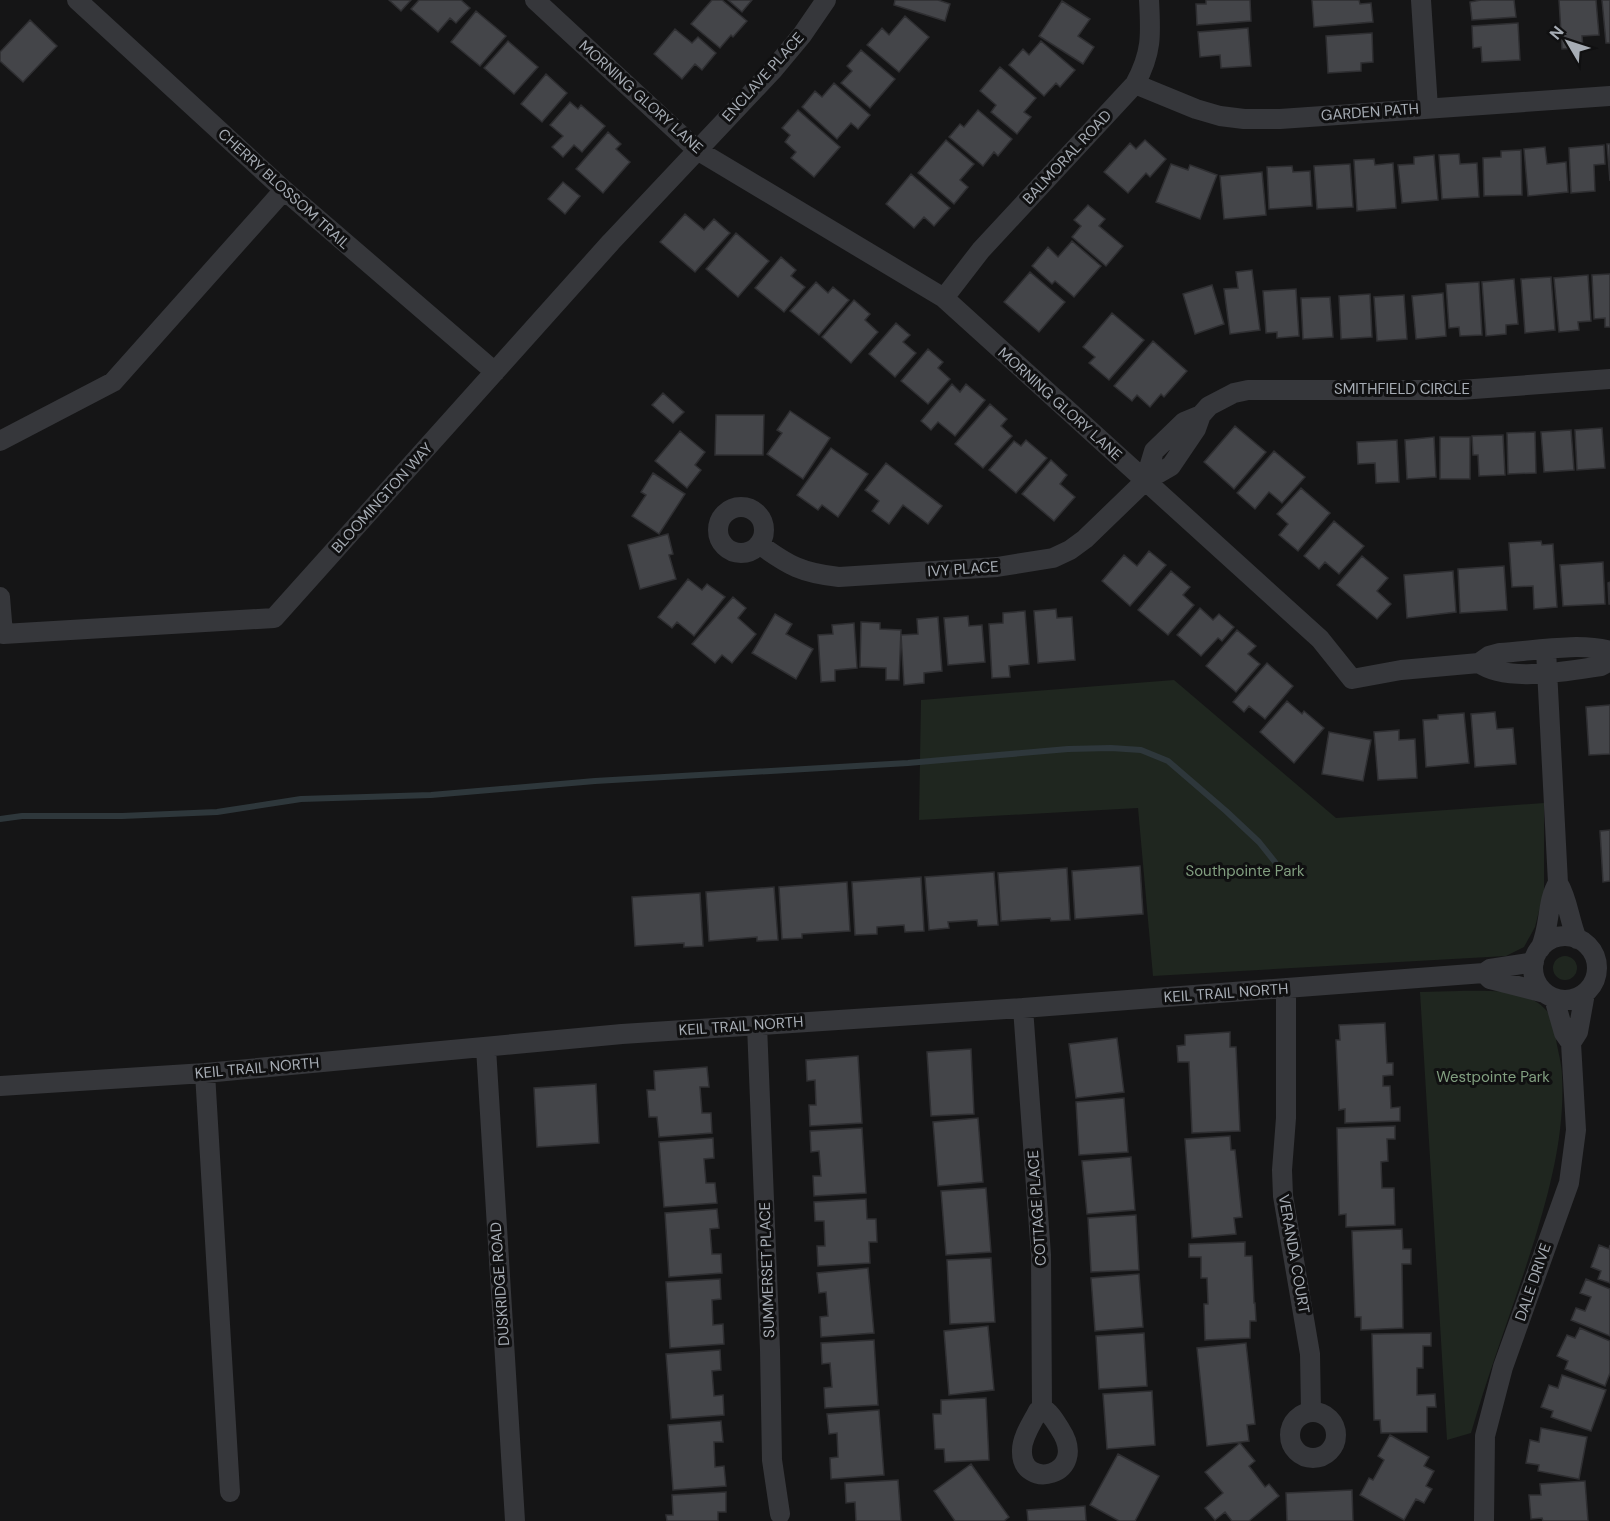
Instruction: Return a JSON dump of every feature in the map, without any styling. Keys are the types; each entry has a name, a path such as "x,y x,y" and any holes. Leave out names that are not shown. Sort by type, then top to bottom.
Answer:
{"street":[{"name":"CHERRY BLOSSOM TRAIL","path":"77,0 284,190 495,372"},
{"name":"MORNING GLORY LANE","path":"536,0 697,150 944,298 1320,639 1352,679 1401,670 1479,663 1496,672 1514,674 1600,666 1610,661"},
{"name":"ENCLAVE PLACE","path":"697,150 772,71 826,0"},
{"name":"BALMORAL ROAD","path":"944,298 981,250 1135,84 1146,65 1150,44 1149,0"},
{"path":"1421,0 1428,108"},
{"name":"GARDEN PATH","path":"1135,84 1196,109 1244,119 1280,119 1610,96"},
{"name":"BLOOMINGTON WAY","path":"0,597 3,634 274,618 611,242 697,150"},
{"path":"0,441 113,382 284,190"},
{"name":"SMITHFIELD CIRCLE","path":"1144,481 1154,451 1184,422 1201,415 1219,400 1234,393 1248,390 1460,390 1610,379"},
{"name":"IVY PLACE","path":"759,544 795,568 839,577 997,567 1036,562 1061,554 1085,539 1144,481"},
{"path":"1479,663 1489,656 1500,653 1578,648 1600,648 1610,651"},
{"path":"1484,973 1490,979 1565,1000 1586,993 1603,973 1594,954 1582,942 1570,921 1564,892 1558,883 1546,650"},
{"path":"1550,996 1535,979 1537,956 1547,931 1552,892 1558,883"},
{"path":"1537,956 1547,942 1567,937 1610,949"},
{"name":"KEIL TRAIL NORTH","path":"0,1086 205,1073 622,1034 1023,1008 1484,973 1490,969 1537,956"},
{"name":"VERANDA COURT","path":"1286,988 1286,1118 1282,1196 1310,1354 1311,1412"},
{"name":"DALE DRIVE","path":"1571,1043 1578,1032 1586,993"},
{"name":"DALE DRIVE","path":"1484,1521 1485,1436 1503,1367 1569,1183 1576,1130 1571,1043 1564,1033 1550,996"},
{"name":"COTTAGE PLACE","path":"1023,1008 1041,1255 1042,1408"},
{"name":"SUMMERSET PLACE","path":"757,1025 772,1460 782,1519"},
{"name":"DUSKRIDGE ROAD","path":"486,1048 515,1521"},
{"path":"205,1073 230,1492"}],"green space":[{"name":"Southpointe Park","path":"1174,680 1336,818 1544,803 1544,891 1535,927 1524,947 1506,956 1153,976 1138,808 919,820 921,700"},
{"path":"1565,956 1574,959 1577,968 1574,977 1565,980 1556,977 1553,968 1556,959"},
{"name":"Westpointe Park","path":"1459,991 1517,994 1538,1003 1546,1010 1552,1022 1560,1060 1562,1097 1556,1158 1546,1198 1471,1433 1447,1440 1420,992"}],"building":[{"path":"389,0 411,0 401,11"},
{"path":"419,0 461,0 470,8 456,23 450,18 438,32 411,9"},
{"path":"712,0 722,0 747,21 720,48 691,24"},
{"path":"728,0 752,0 742,12"},
{"path":"895,0 938,0 950,4 945,21 894,5"},
{"path":"1206,0 1250,0 1251,21 1197,25 1196,4 1206,4"},
{"path":"1312,0 1359,0 1360,4 1371,3 1373,22 1314,27"},
{"path":"1514,0 1516,17 1472,20 1470,2"},
{"path":"1559,0 1596,0 1599,35 1582,36 1583,48 1562,49"},
{"path":"1602,0 1610,0 1610,43 1606,43"},
{"path":"1062,1 1090,19 1078,36 1094,47 1083,64 1039,36"},
{"path":"476,11 506,36 480,66 451,42"},
{"path":"905,16 929,37 899,72 867,45 882,28 889,35"},
{"path":"30,20 57,46 23,82 0,61 0,52"},
{"path":"1518,23 1520,60 1482,62 1481,47 1473,48 1472,26"},
{"path":"1248,28 1251,66 1221,68 1220,55 1200,57 1198,32"},
{"path":"675,29 692,43 698,37 716,53 702,70 695,64 682,79 654,54"},
{"path":"1372,33 1373,62 1361,63 1361,71 1328,73 1326,36"},
{"path":"508,41 538,67 514,94 484,68"},
{"path":"1041,41 1075,70 1060,87 1056,83 1044,96 1009,65 1023,49 1029,55"},
{"path":"861,50 895,79 870,108 841,83 852,71 847,66"},
{"path":"1000,67 1036,98 1024,112 1031,117 1017,134 991,112 996,105 980,91"},
{"path":"546,74 567,93 542,122 521,104"},
{"path":"834,83 870,115 858,129 851,123 837,139 802,107 815,91 822,97"},
{"path":"570,102 578,109 581,105 605,126 582,152 574,145 563,157 552,147 563,136 550,125"},
{"path":"798,110 840,147 814,177 791,158 796,152 785,142 790,135 782,128"},
{"path":"978,110 1012,139 998,156 994,152 983,166 949,137 960,124 964,127"},
{"path":"608,132 621,144 616,149 630,162 603,193 576,169"},
{"path":"946,140 974,164 960,180 968,187 954,204 918,173"},
{"path":"1145,140 1166,159 1150,177 1146,173 1128,193 1104,172 1130,143 1136,149"},
{"path":"1607,144 1610,144 1610,181"},
{"path":"1604,145 1605,164 1594,165 1595,191 1571,193 1569,148"},
{"path":"1545,147 1547,164 1566,162 1568,192 1528,196 1524,149"},
{"path":"1521,150 1522,195 1484,196 1483,158 1501,157 1501,151"},
{"path":"1459,154 1460,164 1477,163 1479,197 1442,199 1439,155"},
{"path":"1434,155 1438,200 1402,203 1398,165 1414,164 1414,157"},
{"path":"1374,159 1375,165 1393,163 1396,208 1357,211 1354,160"},
{"path":"1171,164 1188,170 1190,165 1217,175 1200,219 1156,202"},
{"path":"1350,164 1353,207 1317,209 1314,166"},
{"path":"1292,166 1293,172 1310,171 1312,206 1269,209 1267,167"},
{"path":"1262,172 1266,215 1224,219 1220,176"},
{"path":"911,174 950,208 934,226 924,217 914,228 886,204"},
{"path":"563,182 580,196 565,214 548,199"},
{"path":"1088,205 1105,219 1099,226 1123,246 1106,266 1072,237 1081,226 1074,220"},
{"path":"685,214 704,230 714,219 730,233 695,272 660,242"},
{"path":"736,233 769,261 738,297 706,269"},
{"path":"1072,241 1101,266 1074,297 1055,281 1052,284 1032,266 1048,247 1058,257"},
{"path":"781,257 796,270 791,276 805,287 784,312 755,288"},
{"path":"1252,270 1260,330 1230,334 1224,289 1238,288 1236,272"},
{"path":"1030,272 1065,302 1039,332 1004,302"},
{"path":"1610,274 1610,327 1605,327 1605,318 1594,319 1592,275"},
{"path":"1588,275 1591,321 1578,322 1579,330 1559,332 1554,278"},
{"path":"1551,277 1555,330 1525,333 1521,279"},
{"path":"1514,279 1518,324 1506,325 1506,334 1486,336 1482,282"},
{"path":"816,282 828,293 833,287 849,300 819,335 790,311"},
{"path":"1479,282 1482,335 1460,336 1459,327 1449,328 1446,284"},
{"path":"1212,285 1224,324 1195,334 1183,294"},
{"path":"1296,289 1299,336 1277,338 1277,332 1266,333 1263,291"},
{"path":"1443,293 1446,336 1416,339 1412,296"},
{"path":"1370,294 1372,337 1341,339 1339,296"},
{"path":"1404,295 1407,339 1377,341 1374,297"},
{"path":"1330,297 1333,337 1303,339 1301,298"},
{"path":"854,300 870,314 865,320 878,332 851,363 822,337"},
{"path":"1112,313 1144,340 1109,380 1089,363 1095,357 1083,347"},
{"path":"896,323 910,335 903,342 916,353 895,377 869,354"},
{"path":"1153,341 1187,371 1164,397 1161,394 1150,407 1137,395 1132,401 1114,386"},
{"path":"928,349 943,362 938,368 950,379 928,404 901,381"},
{"path":"952,384 960,392 966,384 985,400 955,436 938,422 931,430 921,421"},
{"path":"663,393 684,412 673,423 652,405"},
{"path":"990,404 1007,419 1001,426 1012,436 983,468 955,444"},
{"path":"790,411 830,438 803,479 767,454 782,433 777,430"},
{"path":"716,415 764,415 763,455 715,455"},
{"path":"1235,426 1266,452 1234,489 1204,462"},
{"path":"1602,428 1605,468 1577,470 1575,430"},
{"path":"1571,430 1574,470 1544,472 1541,432"},
{"path":"680,431 705,452 695,465 701,470 687,488 655,461"},
{"path":"1535,432 1536,473 1508,474 1507,433"},
{"path":"1503,435 1505,475 1479,476 1478,455 1473,455 1472,436"},
{"path":"1434,437 1436,477 1407,479 1405,440"},
{"path":"1440,437 1470,437 1470,479 1440,479"},
{"path":"1026,440 1047,458 1016,493 989,470 1014,441 1021,446"},
{"path":"1397,440 1399,482 1376,483 1375,463 1358,464 1357,442"},
{"path":"831,448 868,474 838,517 822,505 818,510 797,495"},
{"path":"1274,451 1305,477 1282,503 1269,492 1255,509 1237,493"},
{"path":"1051,460 1067,475 1060,484 1075,497 1054,521 1022,494"},
{"path":"886,463 942,506 928,524 903,505 889,524 872,511 879,501 865,490"},
{"path":"653,473 685,494 659,534 632,516 646,495 641,492"},
{"path":"1301,488 1330,513 1298,551 1279,535 1288,524 1277,514"},
{"path":"1334,521 1364,546 1339,574 1325,562 1319,569 1304,556"},
{"path":"668,534 673,554 669,555 676,579 640,589 628,545"},
{"path":"1541,541 1542,545 1553,544 1557,607 1534,609 1533,586 1512,587 1509,543"},
{"path":"1149,551 1166,565 1130,606 1102,581 1124,555 1137,566"},
{"path":"1362,556 1388,578 1377,591 1391,604 1377,619 1337,585"},
{"path":"1603,562 1605,604 1563,606 1560,565"},
{"path":"1504,566 1507,610 1460,613 1458,569"},
{"path":"1171,571 1190,587 1183,595 1194,605 1168,635 1138,610"},
{"path":"1453,571 1456,612 1407,618 1404,575"},
{"path":"688,579 702,590 707,584 725,597 694,636 677,622 672,628 658,617"},
{"path":"1610,582 1610,604 1609,604 1608,583"},
{"path":"733,597 746,608 738,618 756,634 732,663 722,655 715,663 692,644"},
{"path":"1200,608 1213,620 1219,614 1234,627 1222,641 1218,638 1201,656 1177,635"},
{"path":"1056,609 1057,618 1072,617 1075,660 1038,663 1034,611"},
{"path":"1025,611 1029,664 1009,666 1010,677 992,678 989,624 1003,623 1003,613"},
{"path":"775,614 792,624 786,634 813,649 796,679 752,653"},
{"path":"968,616 969,626 982,625 985,662 948,665 944,618"},
{"path":"938,617 942,671 924,673 924,683 904,685 901,635 918,634 917,619"},
{"path":"861,622 880,623 880,629 901,630 899,680 886,680 886,668 860,667"},
{"path":"854,623 857,668 835,670 835,681 821,682 818,635 833,634 832,625"},
{"path":"1237,630 1256,646 1248,654 1260,664 1236,692 1206,666"},
{"path":"1267,663 1293,686 1265,719 1249,706 1244,712 1233,702"},
{"path":"1287,701 1302,714 1304,711 1324,728 1294,763 1260,732"},
{"path":"1610,705 1610,754 1589,755 1586,707"},
{"path":"1495,712 1497,729 1513,728 1516,764 1475,767 1471,714"},
{"path":"1464,713 1469,763 1426,767 1423,720 1438,719 1438,715"},
{"path":"1399,730 1399,740 1415,739 1417,778 1378,780 1374,732"},
{"path":"1329,732 1371,740 1363,781 1322,774"},
{"path":"1610,830 1610,881 1603,882 1600,831"},
{"path":"1140,866 1143,914 1075,919 1072,871"},
{"path":"1067,868 1070,920 1051,921 1050,918 1001,921 998,873"},
{"path":"994,872 998,925 978,926 977,920 948,922 949,928 929,930 925,877"},
{"path":"921,877 924,931 905,932 904,925 877,927 877,934 855,935 852,882"},
{"path":"847,882 850,931 802,934 802,938 782,939 779,887"},
{"path":"774,887 778,940 757,941 757,937 709,941 706,892"},
{"path":"700,893 703,946 684,947 684,943 635,946 632,897"},
{"path":"1385,1023 1387,1063 1393,1063 1393,1075 1383,1076 1383,1086 1390,1086 1391,1108 1400,1107 1400,1121 1345,1123 1345,1109 1339,1110 1336,1040 1340,1040 1339,1025"},
{"path":"1230,1032 1230,1047 1236,1047 1240,1131 1192,1133 1189,1062 1178,1062 1177,1046 1185,1045 1185,1035"},
{"path":"1117,1038 1124,1092 1076,1098 1069,1044"},
{"path":"971,1049 974,1114 931,1116 927,1052"},
{"path":"858,1056 862,1123 810,1126 809,1105 816,1105 815,1080 807,1081 806,1060"},
{"path":"707,1067 709,1087 700,1087 702,1113 711,1113 712,1133 659,1137 657,1117 649,1117 647,1090 655,1090 654,1071"},
{"path":"596,1084 599,1143 537,1147 534,1088"},
{"path":"1124,1098 1128,1152 1079,1155 1076,1102"},
{"path":"978,1118 983,1182 938,1186 933,1122"},
{"path":"1395,1126 1395,1139 1387,1139 1388,1161 1381,1162 1382,1188 1394,1188 1395,1225 1346,1227 1346,1214 1339,1215 1337,1128"},
{"path":"862,1128 866,1193 814,1196 813,1176 821,1176 819,1151 811,1152 810,1131"},
{"path":"1230,1136 1231,1150 1235,1150 1242,1217 1234,1218 1236,1234 1192,1238 1185,1139"},
{"path":"713,1138 714,1158 704,1159 706,1183 715,1183 717,1203 664,1207 659,1142"},
{"path":"1131,1157 1135,1210 1087,1214 1082,1161"},
{"path":"986,1188 991,1252 946,1255 941,1191"},
{"path":"866,1199 867,1219 876,1219 877,1242 869,1242 870,1263 818,1266 817,1246 825,1246 824,1221 815,1221 814,1202"},
{"path":"717,1209 719,1228 710,1229 712,1254 721,1254 722,1273 669,1277 665,1213"},
{"path":"1136,1215 1139,1270 1091,1272 1088,1218"},
{"path":"1402,1229 1403,1249 1411,1249 1411,1264 1402,1264 1403,1328 1361,1330 1361,1317 1355,1317 1352,1231"},
{"path":"1245,1242 1245,1256 1252,1256 1256,1321 1250,1321 1250,1338 1205,1340 1204,1304 1208,1304 1207,1278 1201,1278 1201,1257 1189,1257 1189,1244"},
{"path":"1599,1245 1609,1249 1610,1245 1610,1283 1598,1279 1601,1271 1591,1267"},
{"path":"991,1258 995,1322 950,1324 947,1260"},
{"path":"868,1268 874,1333 821,1337 820,1317 828,1316 826,1292 819,1293 817,1273"},
{"path":"1139,1274 1143,1327 1095,1331 1091,1278"},
{"path":"720,1279 721,1299 712,1300 713,1325 723,1324 724,1344 670,1348 666,1282"},
{"path":"1586,1279 1610,1289 1610,1336 1571,1320 1576,1308 1585,1311 1591,1297 1580,1293"},
{"path":"988,1326 994,1390 949,1395 944,1331"},
{"path":"1580,1328 1610,1341 1610,1373 1605,1386 1565,1369 1568,1361 1557,1356 1567,1335 1575,1338"},
{"path":"1144,1333 1147,1386 1099,1389 1096,1336"},
{"path":"1431,1333 1431,1346 1423,1346 1423,1368 1417,1368 1417,1395 1435,1394 1436,1407 1427,1407 1427,1432 1381,1433 1380,1420 1374,1420 1372,1334"},
{"path":"874,1340 878,1405 825,1408 824,1388 832,1387 830,1363 822,1364 821,1343"},
{"path":"1246,1343 1255,1424 1247,1425 1249,1441 1207,1446 1197,1348"},
{"path":"720,1350 721,1370 712,1371 714,1396 723,1395 724,1415 671,1419 666,1354"},
{"path":"1562,1375 1606,1390 1591,1431 1551,1417 1553,1411 1541,1407 1549,1385 1558,1388"},
{"path":"1152,1391 1155,1445 1107,1449 1103,1394"},
{"path":"986,1398 989,1460 945,1462 944,1449 935,1449 933,1414 941,1414 941,1400"},
{"path":"879,1410 884,1475 831,1479 830,1458 838,1457 837,1433 829,1434 827,1414"},
{"path":"721,1421 723,1442 714,1442 715,1467 724,1466 726,1486 673,1490 668,1425"},
{"path":"1541,1428 1587,1437 1579,1479 1538,1471 1539,1465 1526,1463 1530,1440 1539,1442"},
{"path":"1390,1435 1429,1457 1424,1466 1434,1471 1426,1486 1432,1489 1424,1503 1416,1499 1404,1520 1360,1495 1369,1478 1373,1480 1384,1460 1378,1456"},
{"path":"1240,1443 1255,1461 1249,1466 1265,1487 1269,1484 1279,1496 1249,1521 1232,1521 1225,1512 1215,1520 1205,1508 1223,1493 1205,1472"},
{"path":"1118,1454 1159,1476 1135,1521 1119,1521 1090,1505"},
{"path":"971,1464 1009,1517 1004,1521 955,1521 934,1491"},
{"path":"898,1480 901,1521 856,1521 855,1502 846,1503 845,1483"},
{"path":"1585,1481 1588,1521 1531,1519 1529,1495 1541,1495 1540,1484"},
{"path":"1352,1490 1353,1521 1287,1521 1286,1493"},
{"path":"726,1492 726,1512 718,1512 718,1521 667,1521 666,1515 673,1515 672,1495"},
{"path":"1085,1506 1086,1521 1028,1521 1027,1510"}],"waterway":[{"path":"0,819 22,816 122,816 217,812 301,799 431,795 595,781 908,763 1068,749 1111,748 1141,750 1168,761 1259,842 1275,862"}]}
